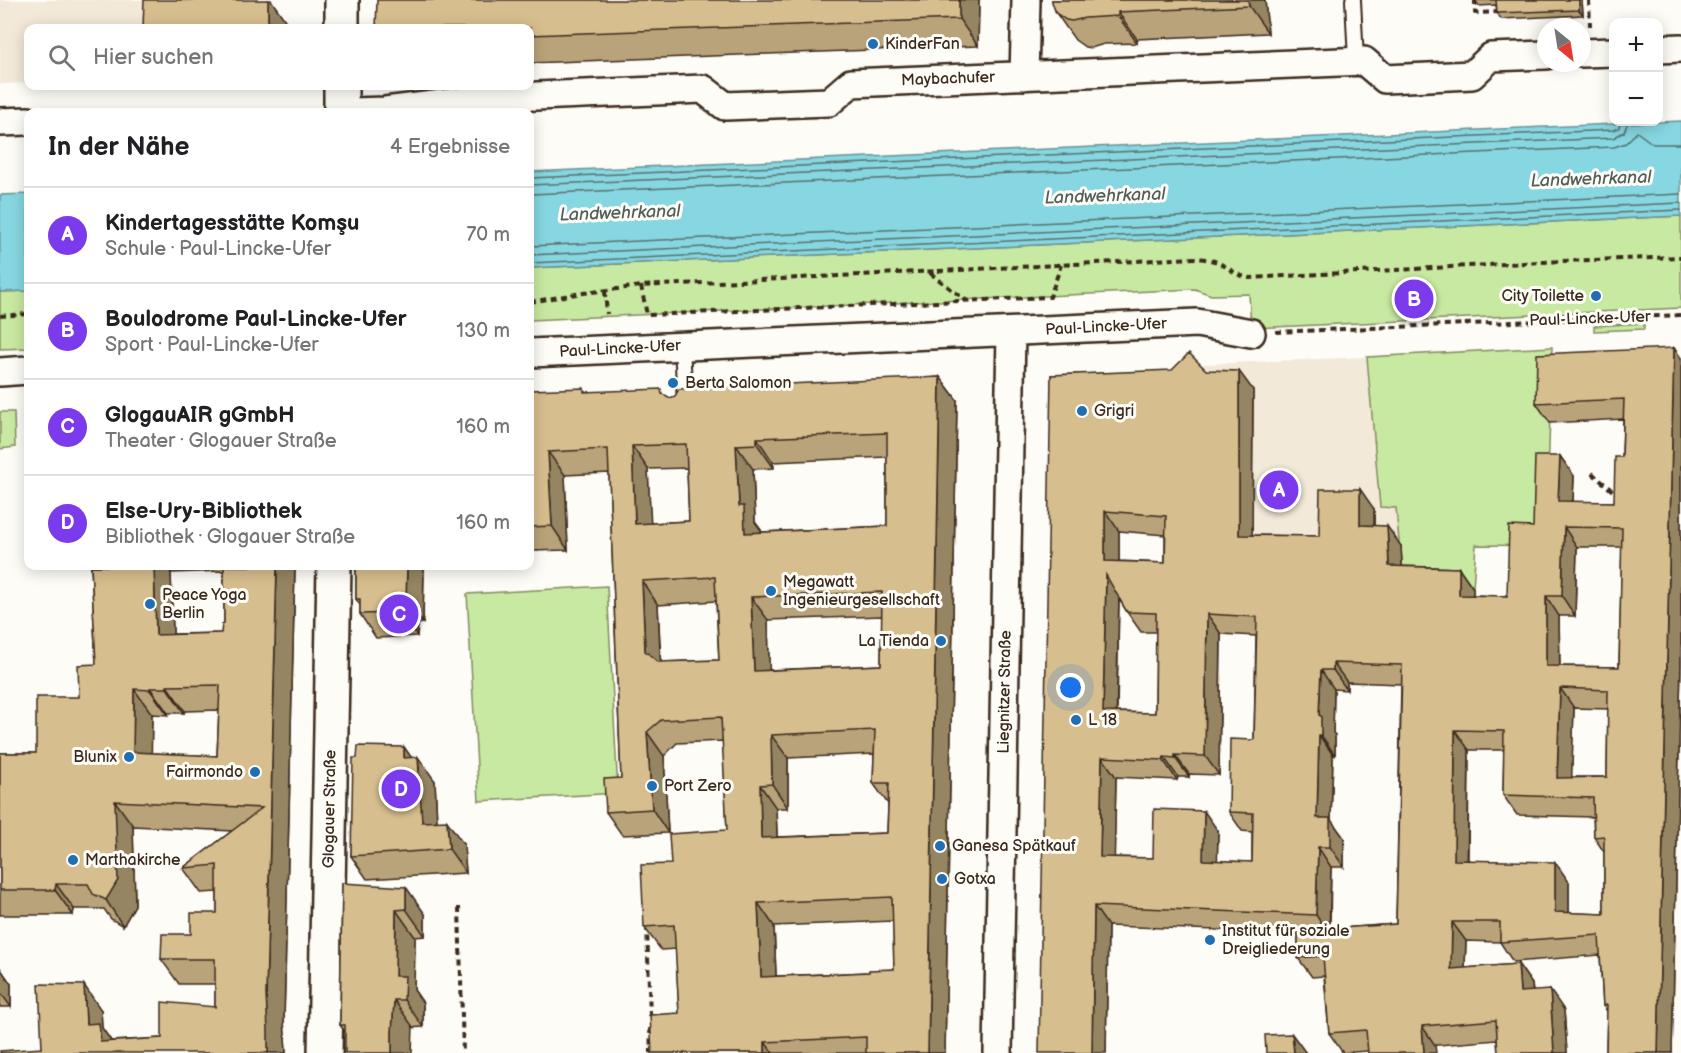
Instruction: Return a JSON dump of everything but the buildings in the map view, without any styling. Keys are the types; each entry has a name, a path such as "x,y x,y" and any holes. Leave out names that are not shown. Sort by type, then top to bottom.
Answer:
{"street":[{"path":"342,0 342,24"},
{"path":"1024,75 1026,0"},
{"path":"1663,49 1681,48"},
{"path":"1591,52 1609,51"},
{"path":"1356,62 1364,61 1385,79 1472,75 1491,57 1537,55"},
{"name":"Maybachufer","path":"409,108 491,98 703,89 725,106 829,102 851,83 1356,62"},
{"path":"341,90 341,108"},
{"path":"0,122 24,121"},
{"name":"Paul-Lincke-Ufer","path":"534,353 1197,323 1251,333"},
{"name":"Liegnitzer Straße","path":"998,1053 1011,332"},
{"path":"0,372 24,370"},
{"name":"Glogauer Straße","path":"325,1053 334,570"}],"lane":[{"path":"1353,0 1356,62"},
{"path":"682,346 686,412"}],"path":[{"path":"1475,0 1475,13 1500,12"},
{"path":"1582,8 1589,8"},
{"path":"534,301 641,286 1195,258 1210,259 1222,264 1237,276 1249,278 1561,261 1681,257"},
{"path":"641,286 647,315 968,302 1050,297 1060,265"},
{"path":"930,273 968,302"},
{"path":"605,290 607,314"},
{"path":"0,316 24,314"},
{"name":"Paul-Lincke-Ufer","path":"1251,333 1681,315"},
{"path":"1592,473 1616,494 1622,494"},
{"path":"459,907 464,1053"},
{"path":"647,924 651,1053"}],"shaded area":[{"path":"0,0 163,0 162,24 24,24 24,83 0,84"},
{"path":"1367,357 1380,506 1396,507 1403,585 1179,553 1182,365"}],"green space":[{"path":"1681,216 1681,308 1251,328 1249,294 1211,295 1195,289 534,320 534,268"},
{"path":"24,291 24,348 0,349 0,292"},
{"path":"1644,323 1644,329 1594,331 1594,326"},
{"path":"1552,347 1546,546 1476,545 1473,588 1403,585 1396,508 1380,507 1367,357"},
{"path":"0,412 14,412 15,447 0,449"},
{"path":"607,586 618,793 479,801 467,594"}],"water":[{"name":"Landwehrkanal","path":"1681,121 1681,216 534,268 534,172 1609,124 1609,126 1663,126 1663,122"},
{"path":"24,194 24,291 0,292 0,195"}],"place":[{"name":"KinderFan","path":"873,44"},
{"name":"City Toilette","path":"1596,296"},
{"name":"Boulodrome Paul-Lincke-Ufer","path":"1414,299"},
{"name":"Berta Salomon","path":"673,383"},
{"name":"Grigri","path":"1082,411"},
{"name":"Kindertagesstätte Komşu","path":"1279,490"},
{"name":"Megawatt Ingenieurgesellschaft","path":"771,591"},
{"name":"Peace Yoga Berlin","path":"150,604"},
{"name":"GlogauAIR gGmbH","path":"399,614"},
{"name":"La Tienda","path":"941,641"},
{"name":"L 18","path":"1076,720"},
{"name":"Blunix","path":"129,757"},
{"name":"Fairmondo","path":"255,772"},
{"name":"Port Zero","path":"652,786"},
{"name":"Else-Ury-Bibliothek","path":"401,789"},
{"name":"Ganesa Spätkauf","path":"940,846"},
{"name":"Marthakirche","path":"73,860"},
{"name":"Gotxa","path":"942,879"},
{"name":"Institut für soziale Dreigliederung","path":"1210,940"}]}
